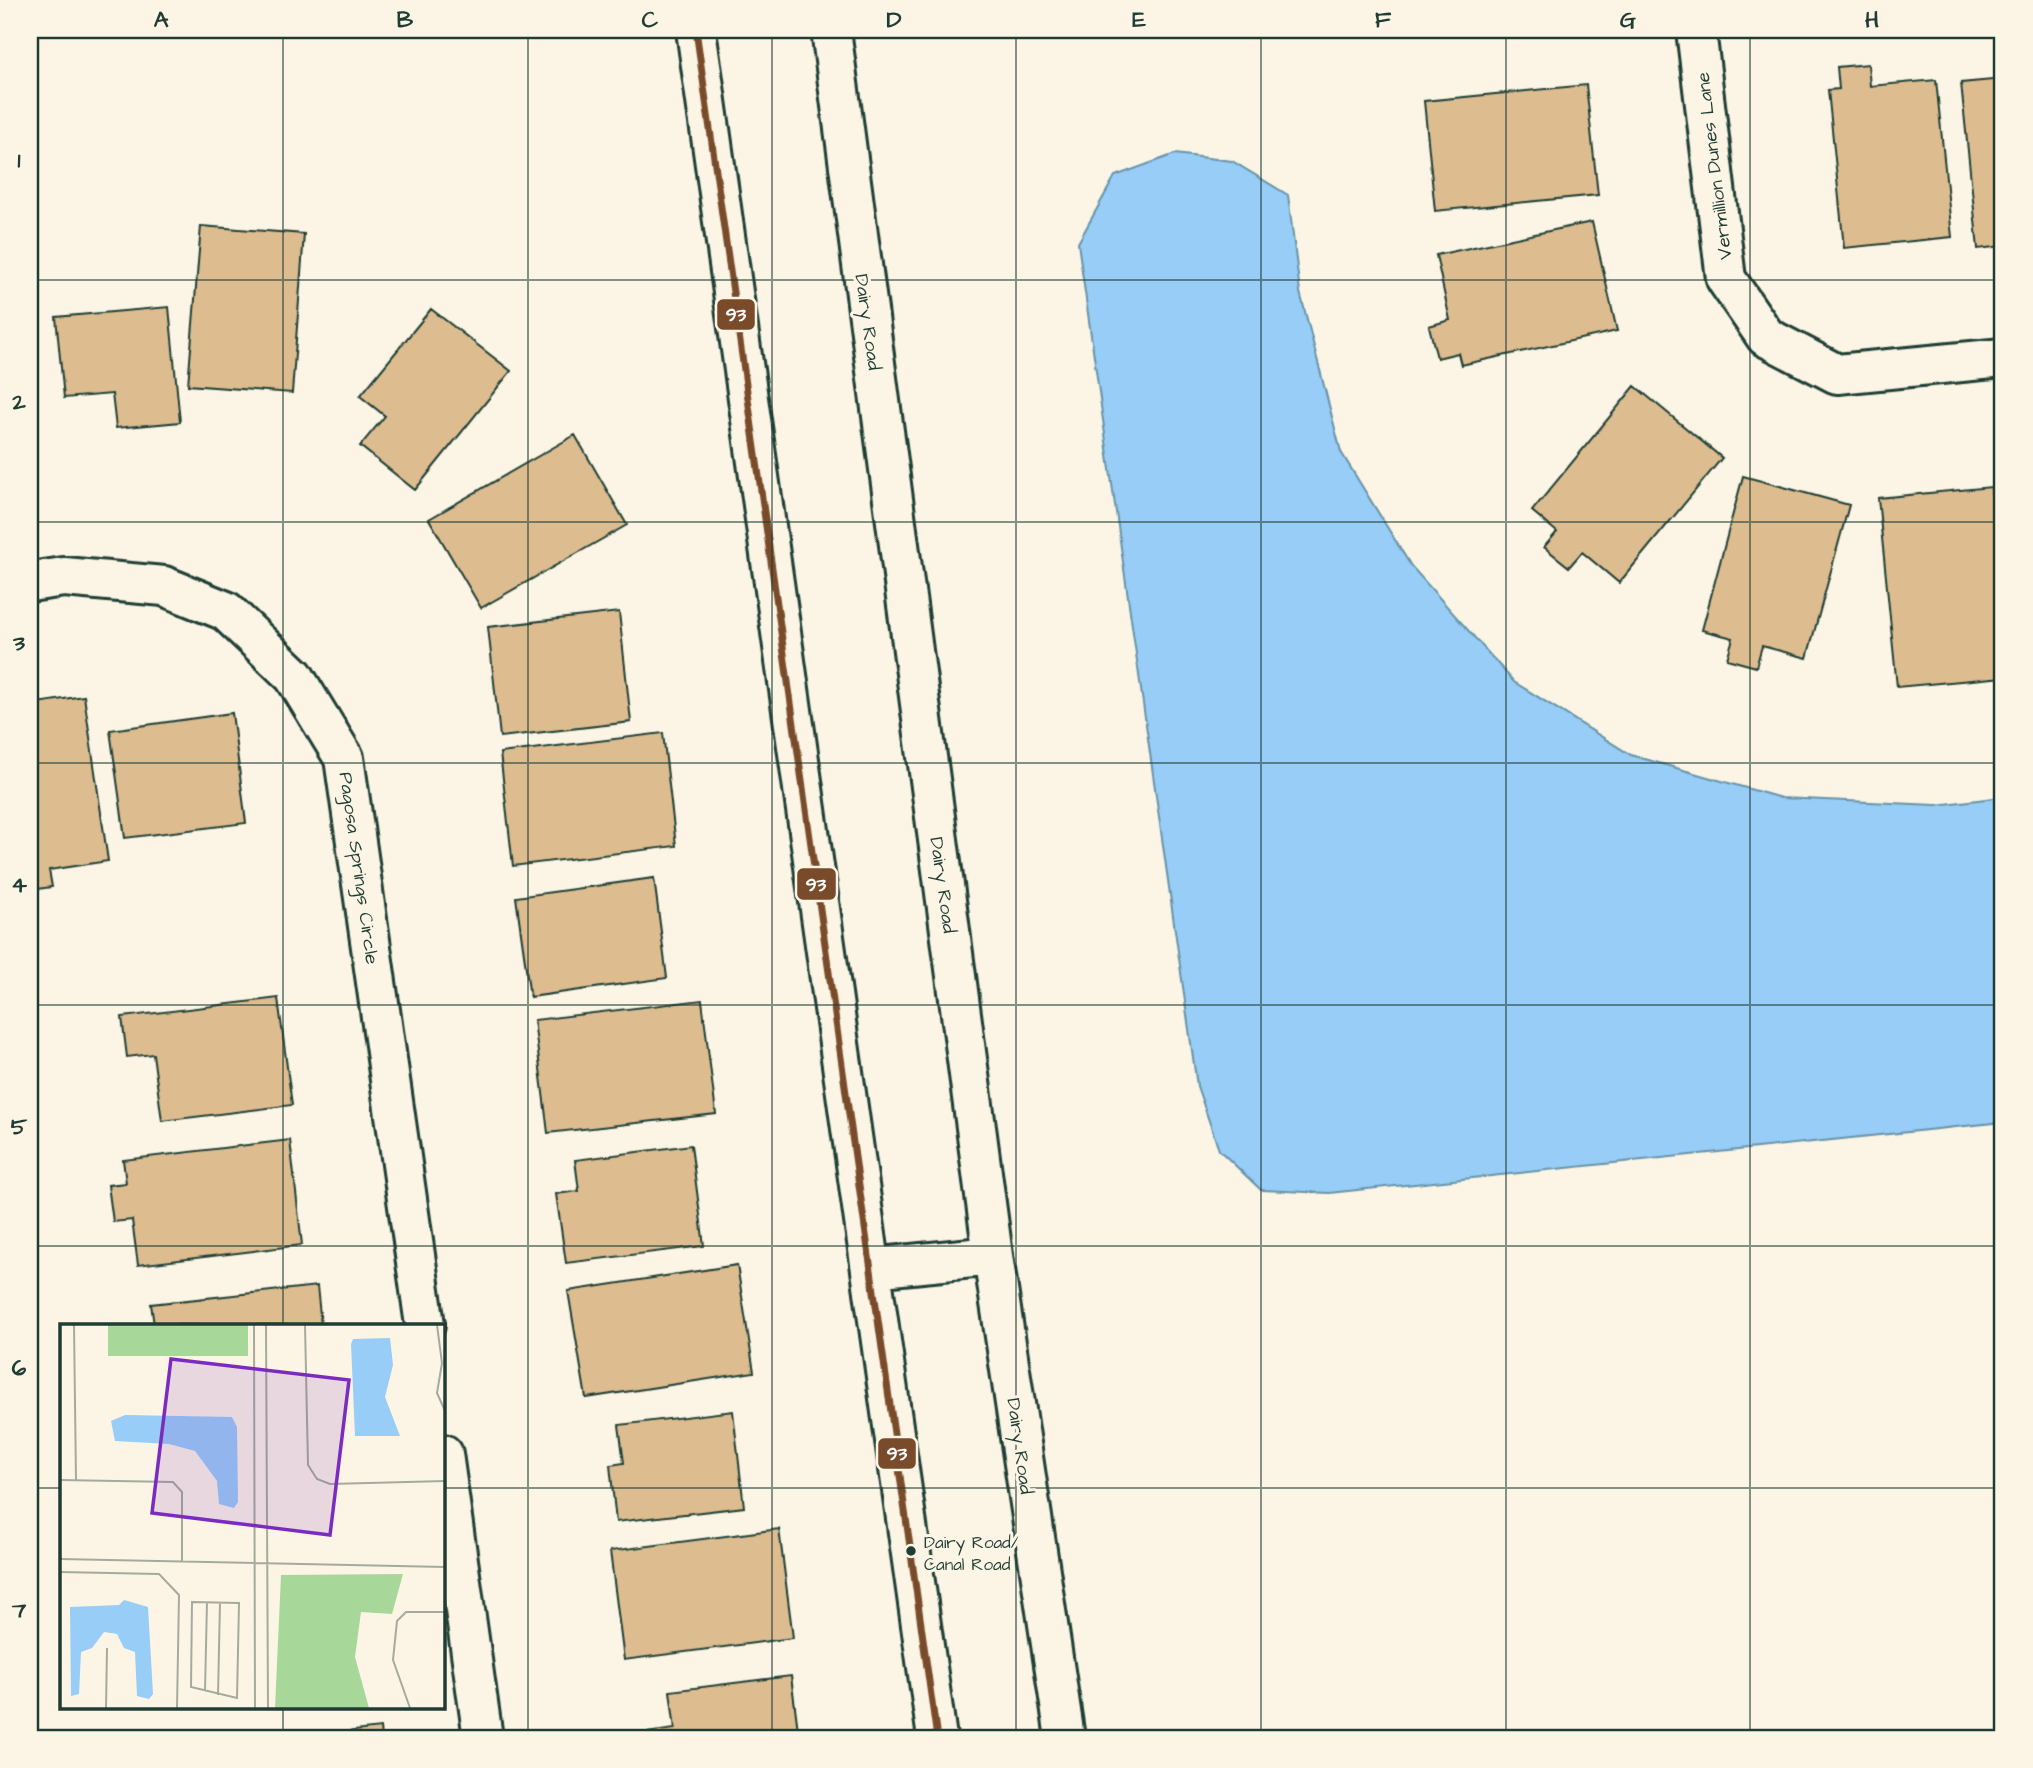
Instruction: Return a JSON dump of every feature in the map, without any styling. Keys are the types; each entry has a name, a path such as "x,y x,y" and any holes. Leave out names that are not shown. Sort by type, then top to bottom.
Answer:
{"street":[{"path":"696,30 937,1738"},
{"name":"Dairy Road","path":"831,30 993,1256 1065,1738"},
{"name":"Vermillion Dunes Lane","path":"1696,30 1726,279 1766,337 1837,374 2003,358"},
{"name":"Pagosa Springs Circle","path":"30,582 64,577 164,586 226,611 294,676 344,758 425,1324"},
{"path":"870,1268 993,1256"},
{"path":"444,1461 483,1738"}],"water":[{"path":"1175,154 1232,161 1288,195 1300,292 1341,452 1411,566 1514,682 1631,755 1781,798 1936,805 2003,797 2003,1122 1329,1193 1261,1190 1219,1150 1197,1086 1078,243 1115,176"}],"building":[{"path":"1868,64 1870,86 1936,80 1952,237 1844,248 1828,90 1839,89 1837,67"},
{"path":"2003,79 2003,246 1978,249 1961,83"},
{"path":"1586,85 1598,195 1435,211 1424,101"},
{"path":"1592,222 1617,331 1461,365 1458,353 1437,358 1429,326 1450,320 1436,255"},
{"path":"201,226 304,234 292,393 188,385"},
{"path":"169,307 180,422 116,428 112,394 64,398 56,317"},
{"path":"431,309 511,371 415,490 360,446 385,416 360,396"},
{"path":"1635,386 1722,458 1619,583 1582,552 1569,567 1544,547 1557,532 1532,511"},
{"path":"30,400 36,440 30,441"},
{"path":"575,435 627,525 481,608 429,519"},
{"path":"1743,476 1849,505 1807,658 1762,646 1756,667 1727,659 1733,638 1702,630"},
{"path":"1991,487 2003,607 2003,677 1897,687 1878,498"},
{"path":"619,612 631,722 500,737 488,627"},
{"path":"84,696 108,861 49,870 52,887 30,890 30,704"},
{"path":"232,713 246,823 125,838 110,730"},
{"path":"663,733 676,846 513,866 500,753"},
{"path":"654,878 667,978 530,997 516,897"},
{"path":"278,998 292,1105 162,1121 153,1054 127,1057 122,1017"},
{"path":"702,1000 716,1114 548,1133 534,1020"},
{"path":"290,1140 302,1245 138,1265 132,1220 113,1222 108,1185 126,1183 123,1160"},
{"path":"691,1145 704,1246 566,1263 556,1194 579,1191 575,1160"},
{"path":"737,1265 754,1372 586,1398 568,1291"},
{"path":"317,1286 321,1324 154,1324 151,1304"},
{"path":"733,1411 744,1507 616,1522 610,1465 624,1463 619,1425"},
{"path":"779,1529 793,1638 624,1660 610,1551"},
{"path":"791,1676 799,1738 632,1738 631,1735 675,1729 670,1691"},
{"path":"380,1728 381,1738 292,1738"}],"transit line":[{"name":"93","path":"696,30 937,1738"}],"place":[{"name":"Dairy Road/ Canal Road","path":"911,1551"}]}
